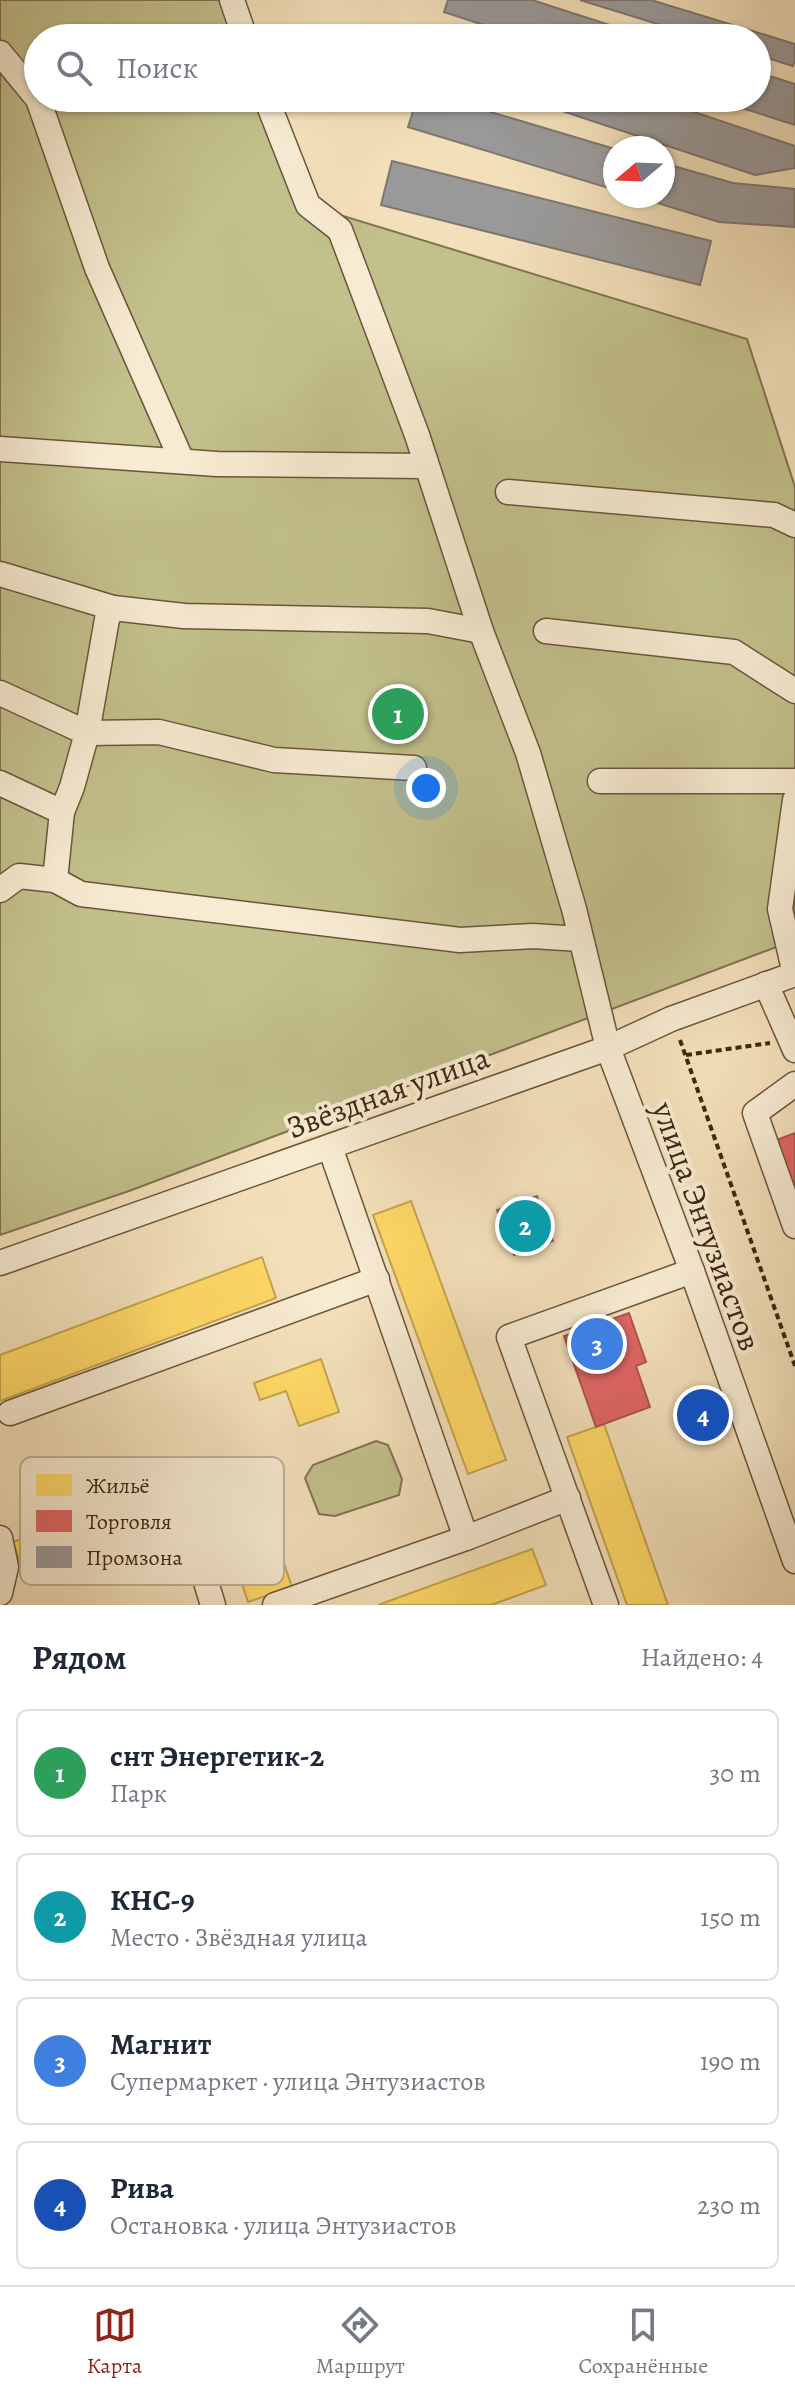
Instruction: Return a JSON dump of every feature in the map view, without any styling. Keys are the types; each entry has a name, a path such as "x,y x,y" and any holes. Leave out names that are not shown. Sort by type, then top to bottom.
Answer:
{"street":[{"path":"232,0 240,24"},
{"path":"0,53 24,82"},
{"path":"43,112 97,268 182,461"},
{"name":"улица Энтузиастов","path":"271,112 308,205 340,230 426,466 481,631 528,753 574,909 608,1048 794,1556"},
{"path":"0,449 182,461 356,467 426,466"},
{"path":"508,492 774,515 795,525"},
{"path":"0,574 113,608 184,616 428,621 481,631"},
{"path":"55,880 62,812 87,733 107,619 113,608"},
{"path":"546,631 734,652 795,691"},
{"path":"0,693 87,733 159,732 274,760 414,768"},
{"path":"600,781 795,781"},
{"path":"0,783 62,812"},
{"path":"795,800 780,909 795,974"},
{"path":"0,890 19,876 55,880 81,894 460,940 533,936 580,939"},
{"name":"Звёздная улица","path":"0,1263 608,1048 671,1019 795,974"},
{"path":"766,984 793,1045"},
{"path":"795,1084 755,1113 795,1226"},
{"path":"330,1147 466,1538"},
{"path":"606,1605 509,1337 692,1271"},
{"path":"10,1413 377,1279"},
{"path":"275,1605 466,1538 568,1498"},
{"path":"0,1538 6,1567 0,1593"},
{"path":"207,1585 213,1605"}],"path":[{"path":"671,1019 795,1366"},
{"path":"686,1055 793,1045"}],"shaded area":[{"path":"0,0 242,0 251,24 24,24 24,112 283,112 320,209 747,339 795,487 795,940 129,1191 0,1235"},
{"path":"376,1441 388,1445 402,1479 399,1495 335,1516 319,1514 305,1478 313,1465"}],"building: Жильё":[{"path":"411,1201 506,1460 468,1474 373,1215"},
{"path":"262,1257 276,1298 0,1401 0,1355"},
{"path":"321,1359 339,1412 299,1426 286,1391 260,1400 254,1383"},
{"path":"604,1424 668,1605 627,1605 567,1437"},
{"path":"20,1540 20,1562 13,1542"},
{"path":"532,1549 546,1585 491,1605 378,1605"},
{"path":"284,1564 292,1587 248,1602 242,1585 284,1585"}],"building: Торговля":[{"path":"795,1133 795,1192 776,1140"},
{"path":"629,1313 646,1362 636,1366 650,1407 596,1427 564,1336"}],"building: Промзона":[{"path":"448,0 532,0 607,24 481,24 444,12"},
{"path":"580,0 651,0 730,24 658,24"},
{"path":"771,37 795,44 793,66 771,59"},
{"path":"771,76 795,84 795,125 755,112 771,112"},
{"path":"413,112 491,112 603,145 603,186 408,127"},
{"path":"565,112 694,112 795,146 795,168 755,175 675,148 675,136 637,136"},
{"path":"392,161 711,241 700,285 381,205"},
{"path":"675,166 733,183 795,189 795,227 719,222 674,208"},
{"path":"537,1196 553,1241 514,1255 497,1210"}],"place":[{"name":"снт Энергетик-2","path":"398,714"},
{"name":"КНС-9","path":"525,1226"},
{"name":"Магнит","path":"597,1344"},
{"name":"Рива","path":"703,1415"}]}
